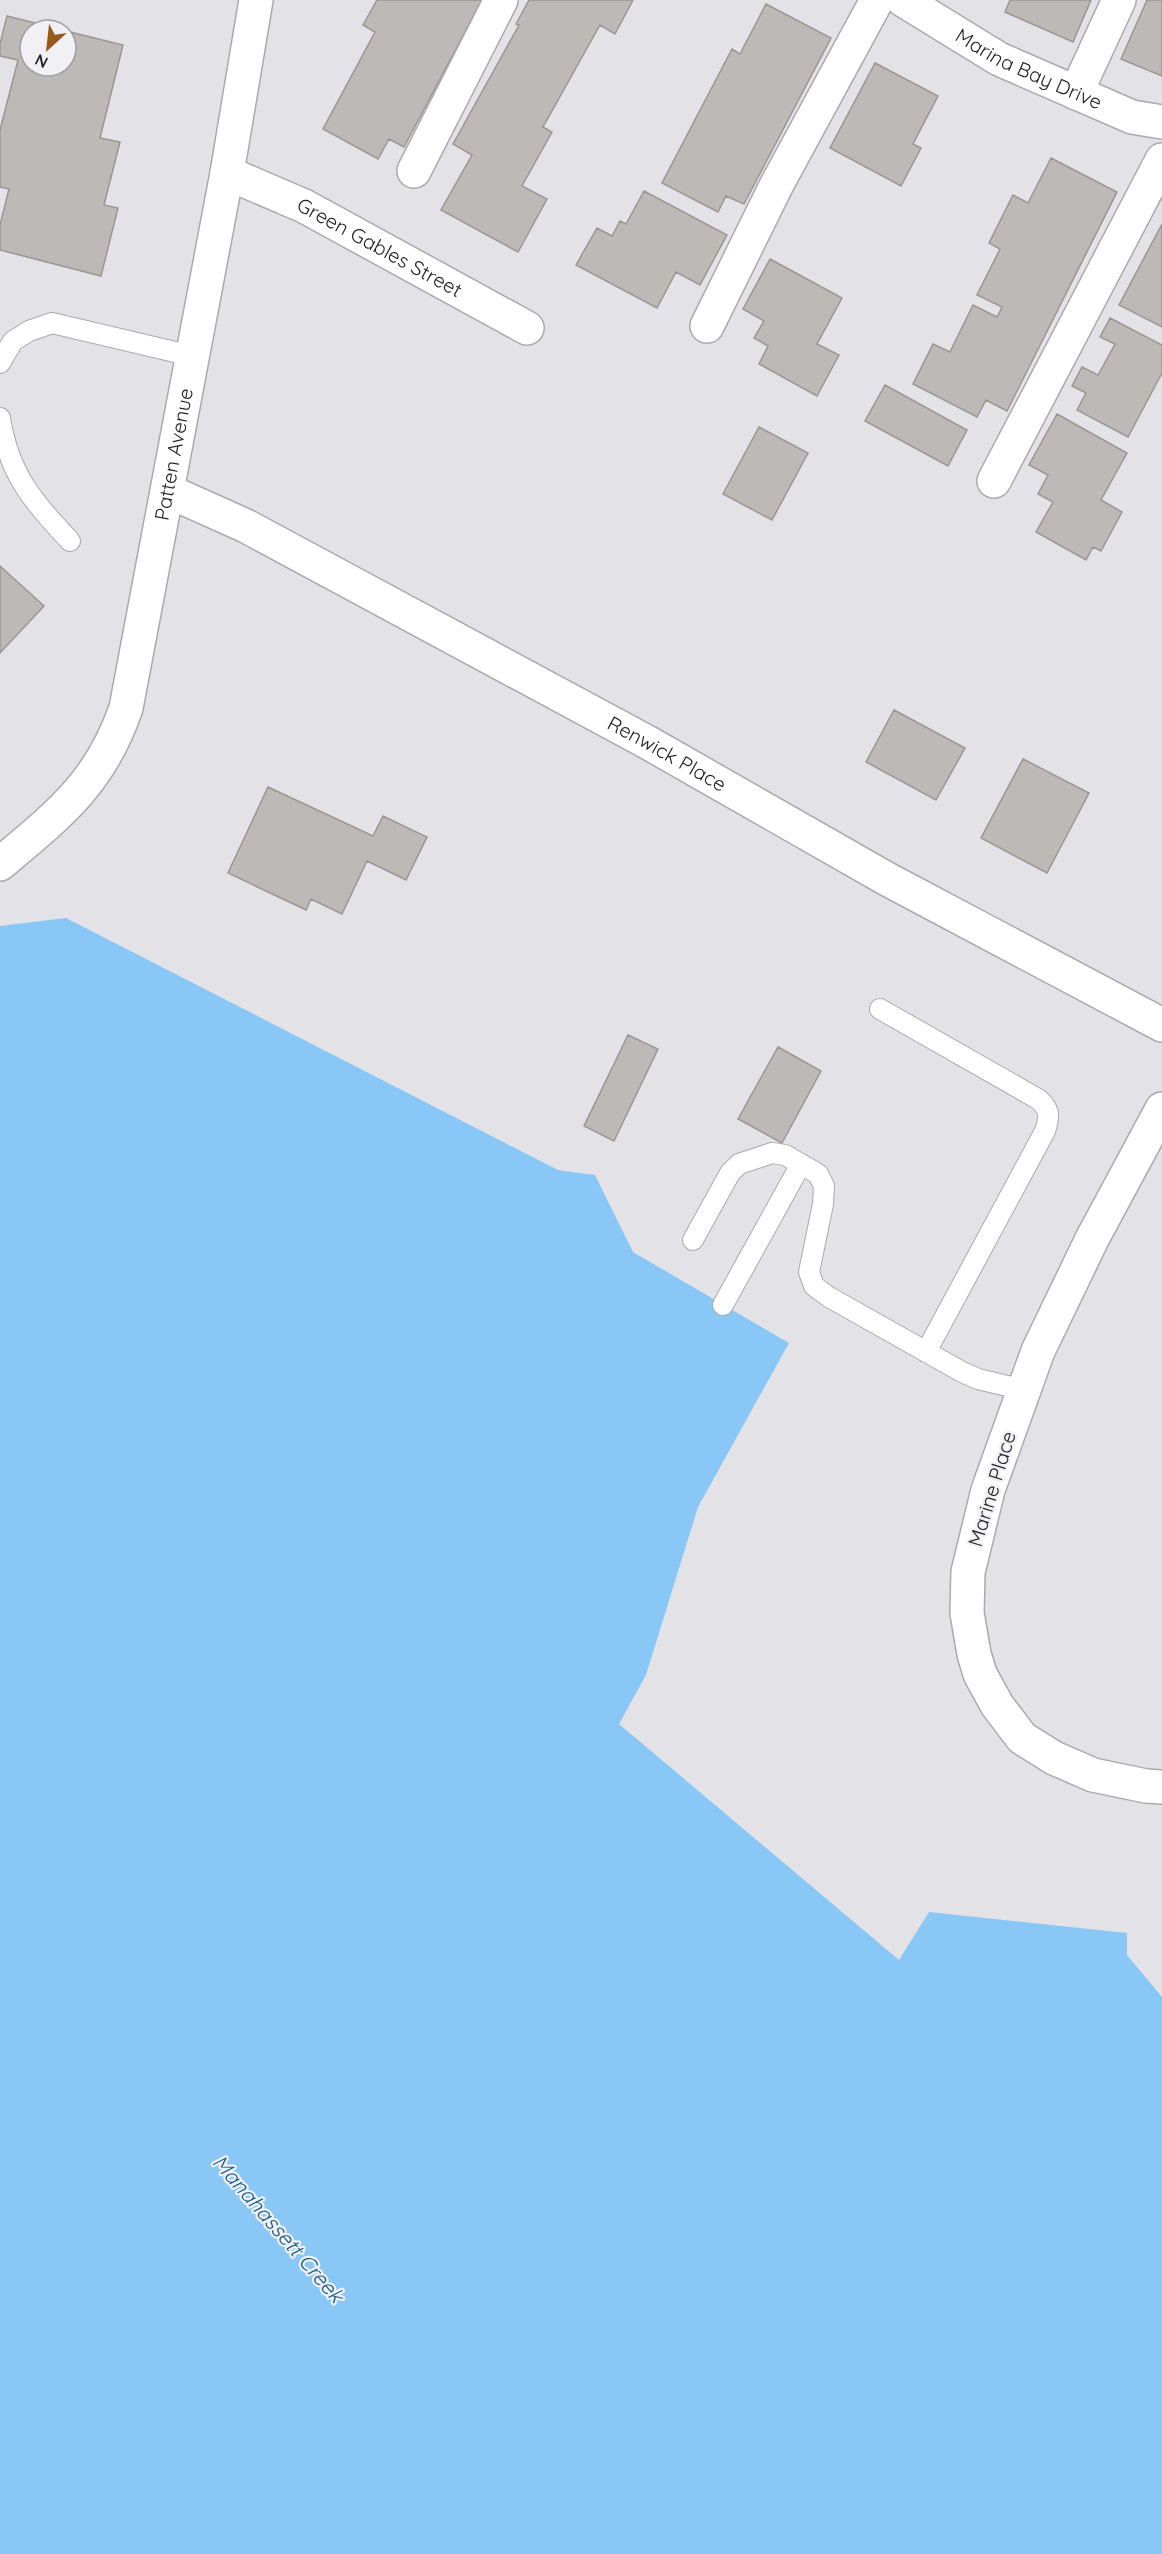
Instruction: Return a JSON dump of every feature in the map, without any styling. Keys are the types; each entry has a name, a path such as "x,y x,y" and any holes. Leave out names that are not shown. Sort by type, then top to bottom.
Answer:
{"street":[{"name":"Patten Avenue","path":"0,864 67,808 95,774 119,728 126,708 168,491 256,0"},
{"path":"414,171 501,0"},
{"path":"707,326 776,186 877,0"},
{"name":"Marina Bay Drive","path":"903,0 999,59 1132,117 1162,122"},
{"path":"1076,93 1119,0"},
{"path":"994,481 1162,160"},
{"name":"Green Gables Street","path":"226,173 304,206 527,328"},
{"name":"Renwick Place","path":"168,491 246,526 647,742 887,879 1162,1025"},
{"name":"Marine Place","path":"1162,1109 1087,1249 1038,1351 988,1490 968,1572 967,1613 980,1674 997,1705 1022,1738 1054,1758 1093,1775 1162,1787"}],"lane":[{"path":"0,363 13,340 29,331 52,323 192,356"},
{"path":"0,418 13,466 32,499 70,541"},
{"path":"880,1009 1038,1099 1047,1107 1050,1116 1045,1131 926,1352"},
{"path":"693,1240 730,1173 739,1164 772,1154 785,1155 818,1174 824,1186 823,1204 809,1272 814,1286 829,1297 978,1379 1024,1390"},
{"path":"723,1305 801,1164"}],"water":[{"name":"Manahassett Creek","path":"66,918 558,1170 595,1175 633,1252 789,1343 698,1507 646,1675 619,1724 899,1960 929,1912 1127,1933 1127,1955 1162,1997 1162,2554 0,2554 0,926"}],"building":[{"path":"377,0 482,0 404,147 389,139 378,159 323,129 375,32 363,25"},
{"path":"529,0 633,0 615,34 600,25 543,127 552,132 522,186 547,199 518,252 441,210 472,155 453,144 519,25 516,24"},
{"path":"1010,0 1091,0 1073,42 1005,12"},
{"path":"1147,0 1162,0 1162,76 1121,59"},
{"path":"766,4 831,38 744,204 726,196 718,212 662,183 732,49 740,54"},
{"path":"7,16 18,19 18,60 0,56 0,44"},
{"path":"78,34 123,45 100,138 120,142 104,205 118,208 101,276 0,250 0,225 9,189 0,187 0,130 18,60 18,78 78,78"},
{"path":"875,63 938,96 913,144 921,148 901,186 830,148"},
{"path":"1051,158 1117,192 1007,411 986,400 977,417 913,384 933,344 950,352 973,305 997,317 1002,307 977,295 1000,249 989,243 1013,195 1028,203"},
{"path":"644,191 727,235 700,285 676,272 657,308 576,265 597,228 612,236 620,221 626,224"},
{"path":"1162,224 1162,327 1119,305"},
{"path":"770,259 842,298 817,344 839,355 817,396 759,364 768,346 754,338 764,321 743,309"},
{"path":"1110,318 1162,345 1162,373 1128,437 1077,410 1086,393 1072,386 1082,367 1098,375 1115,344 1100,337"},
{"path":"885,385 967,430 948,466 865,421"},
{"path":"1057,414 1127,453 1101,500 1122,512 1101,551 1093,547 1086,560 1036,532 1053,502 1038,494 1048,475 1029,465"},
{"path":"759,427 808,453 772,520 723,494"},
{"path":"0,566 44,606 0,653"},
{"path":"894,710 965,748 936,800 866,762"},
{"path":"1023,759 1089,793 1047,873 981,838"},
{"path":"268,787 373,836 383,816 427,837 406,880 367,861 342,914 311,899 306,910 228,873"},
{"path":"628,1035 658,1049 614,1141 584,1126"},
{"path":"778,1047 821,1071 782,1143 738,1119"}]}
